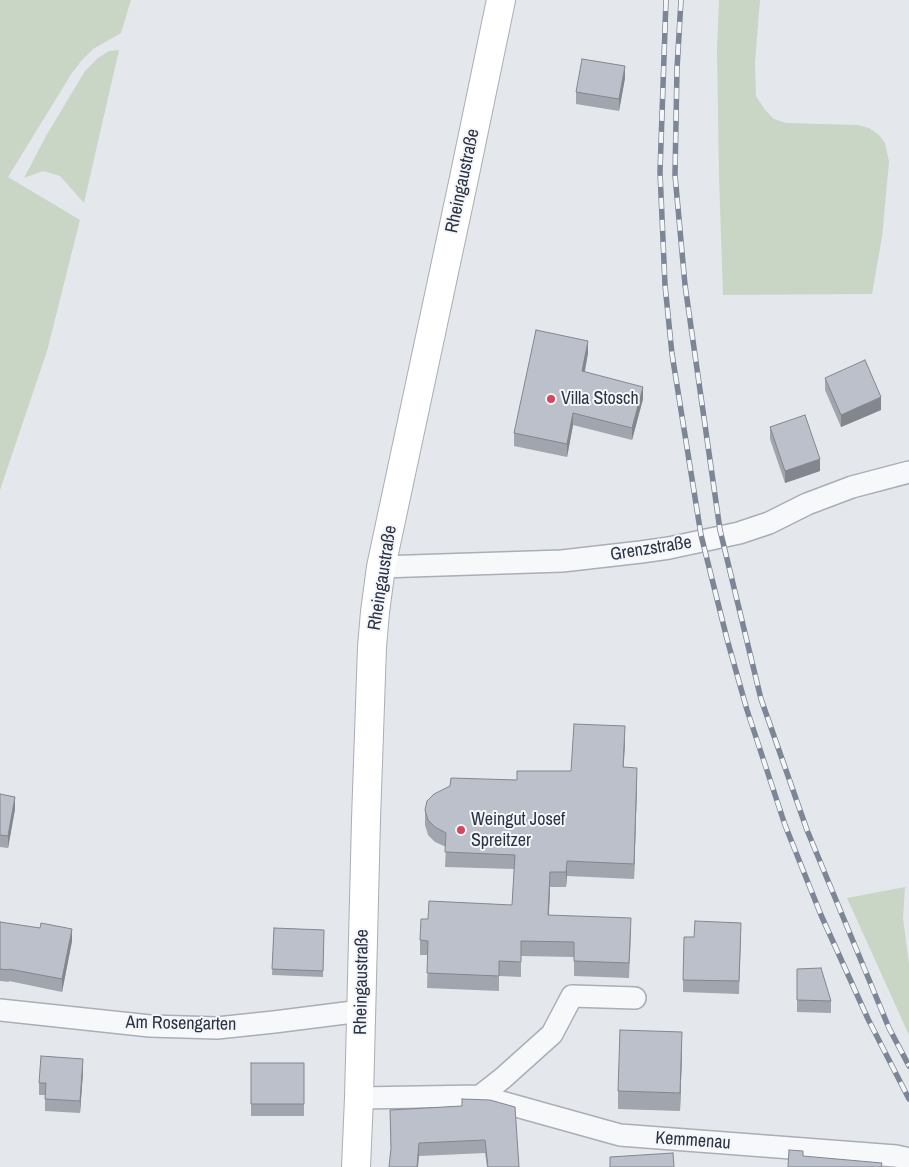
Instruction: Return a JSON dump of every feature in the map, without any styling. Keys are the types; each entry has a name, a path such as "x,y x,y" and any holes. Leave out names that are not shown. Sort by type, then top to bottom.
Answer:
{"main road":[{"name":"Rheingaustraße","path":"356,1167 366,820 375,612 381,567 500,0"}],"street":[{"name":"Grenzstraße","path":"381,567 562,561 668,548 739,533 769,523 807,504 852,487 909,472"},
{"path":"480,1096 552,1034 572,996 635,998"},
{"name":"Am Rosengarten","path":"0,1010 150,1026 217,1028 361,1011"},
{"name":"Kemmenau","path":"359,1098 480,1096 620,1135 896,1156 909,1161"}],"green space":[{"path":"0,0 131,0 121,33 93,49 82,60 72,73 8,177 80,220 47,351 0,490"},
{"path":"719,0 760,0 755,63 756,96 765,110 774,119 786,123 858,125 869,128 879,135 885,143 889,162 882,237 872,294 723,295 717,49"},
{"path":"119,50 84,203 60,176 43,171 24,178 46,136 85,71 98,58 109,51"},
{"path":"905,887 903,918 909,964 909,1035 847,898"}],"building":[{"path":"582,59 625,66 619,99 576,92"},
{"path":"536,330 588,341 582,371 643,387 632,428 573,413 567,444 514,433"},
{"path":"865,360 881,397 841,415 825,378"},
{"path":"805,415 820,459 785,471 770,427"},
{"path":"574,724 625,726 623,767 637,768 634,864 567,861 566,872 550,872 548,915 631,918 629,963 574,961 574,942 521,941 521,962 499,961 499,976 427,973 428,941 420,940 421,919 428,919 429,901 512,905 515,855 445,852 446,833 435,827 428,820 425,810 427,801 434,794 450,786 451,778 517,780 517,771 571,771"},
{"path":"0,794 15,797 8,836 0,835"},
{"path":"695,921 741,923 739,981 683,980 684,937 694,937"},
{"path":"0,922 40,928 41,923 72,929 62,979 0,969"},
{"path":"274,928 324,930 323,971 272,969"},
{"path":"821,968 831,1001 797,1000 797,969"},
{"path":"620,1030 682,1032 680,1093 618,1091"},
{"path":"41,1056 83,1059 80,1101 45,1099 46,1083 39,1083"},
{"path":"251,1063 304,1063 304,1104 251,1104"},
{"path":"462,1099 490,1100 515,1107 519,1167 488,1167 485,1140 419,1143 417,1167 389,1167 391,1148 390,1110 462,1106"},
{"path":"789,1150 803,1151 803,1156 882,1163 881,1167 788,1167"},
{"path":"673,1153 674,1167 610,1167 610,1157"}],"railway":[{"path":"666,0 660,172 665,285 672,354 701,535 747,710 785,825 821,915 868,1019 909,1099"},
{"path":"681,0 677,69 675,175 685,285 720,530 761,699 807,830 889,1028 909,1066"}],"place":[{"name":"Villa Stosch","path":"551,399"},
{"name":"Weingut Josef Spreitzer","path":"461,830"}]}
